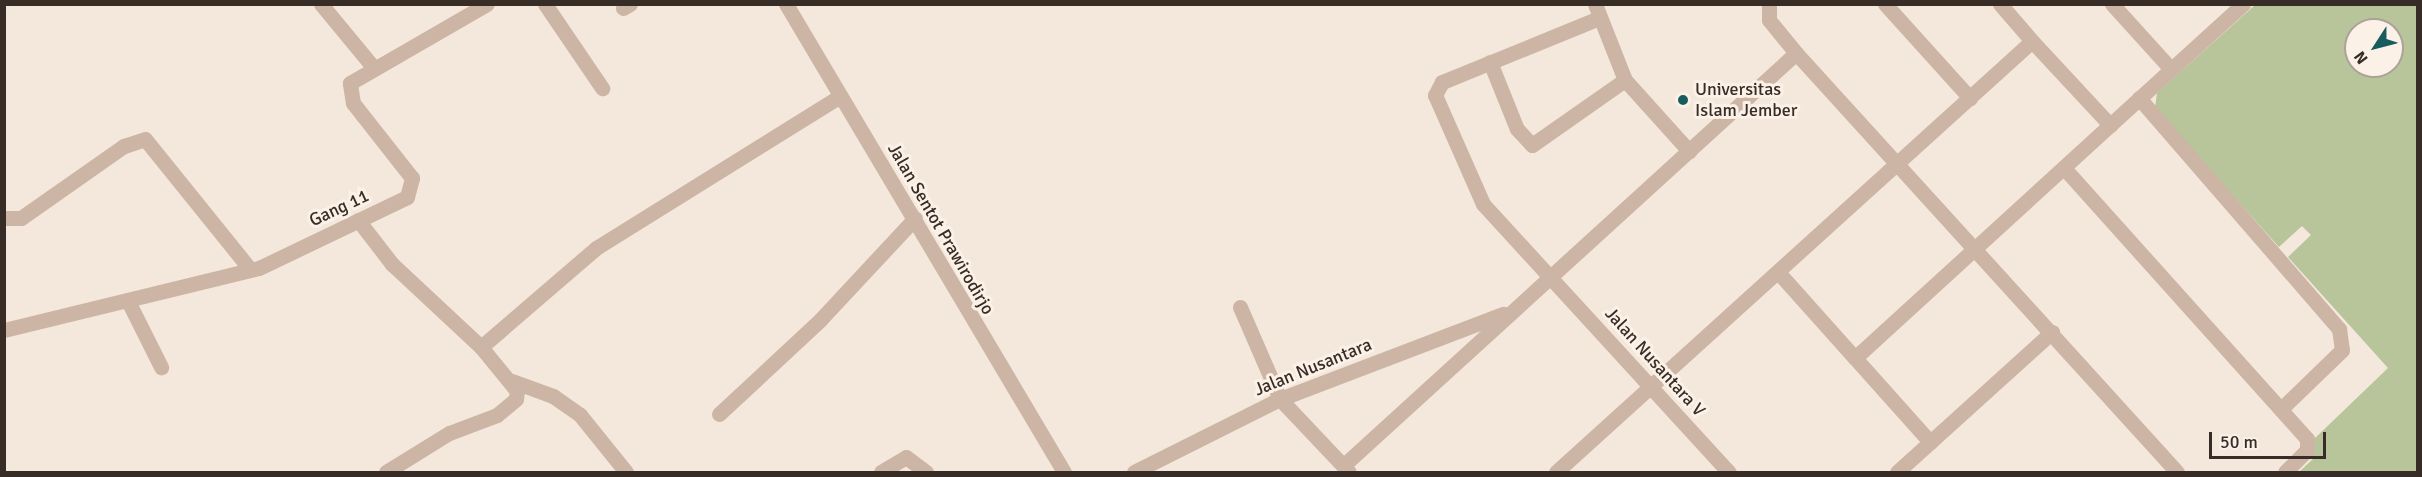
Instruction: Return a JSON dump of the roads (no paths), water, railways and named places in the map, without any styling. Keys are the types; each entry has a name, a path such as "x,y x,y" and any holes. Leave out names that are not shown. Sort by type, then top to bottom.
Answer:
{"street":[{"path":"321,4 374,68"},
{"name":"Gang 11","path":"4,330 129,303 250,269 407,197 414,188 353,103 350,82 487,4"},
{"path":"545,4 602,88"},
{"name":"Jalan Sentot Prawirodirjo","path":"786,4 1064,472"},
{"path":"1769,4 1769,20 1796,53 1899,162 2177,472"},
{"path":"1885,4 1970,98"},
{"path":"2000,4 2110,125"},
{"path":"2112,4 2171,69"},
{"path":"1855,358 2171,69 2233,8"},
{"path":"1626,80 1532,145 1517,129 1490,62 1598,11 1626,80 1689,152"},
{"path":"1556,472 2032,41"},
{"path":"1240,307 1280,399 1347,468 1513,310 1552,278 1796,53"},
{"name":"Jalan Nusantara V","path":"1490,62 1442,82 1435,95 1476,196 1729,472"},
{"path":"481,347 596,248 840,96"},
{"path":"2139,98 2339,329 2342,350 2281,410"},
{"path":"4,218 21,219 124,146 145,139 250,269"},
{"path":"2064,168 2281,410 2308,446 2285,472"},
{"path":"719,414 820,320 915,218"},
{"path":"358,220 392,264 481,347 512,381 553,396 580,415 626,472"},
{"path":"1778,272 1930,442"},
{"path":"129,303 161,367"},
{"name":"Jalan Nusantara","path":"1134,472 1280,399 1513,310"},
{"path":"1897,472 2052,332"},
{"path":"386,472 449,433 497,415 516,399 512,381"},
{"path":"881,472 906,457 926,472"}],"place":[{"name":"Universitas Islam Jember","path":"1683,100"}]}
